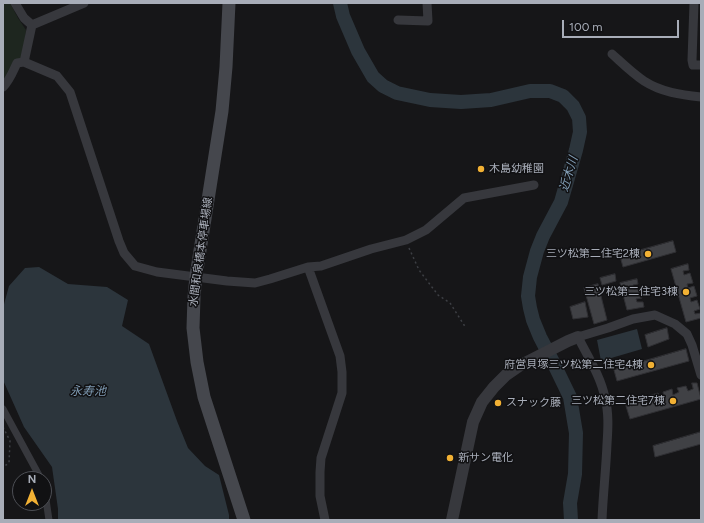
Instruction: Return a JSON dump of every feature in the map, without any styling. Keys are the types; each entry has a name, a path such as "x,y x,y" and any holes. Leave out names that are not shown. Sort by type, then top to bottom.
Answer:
{"main road":[{"name":"水間和泉橋本停車場線","path":"229,3 222,111 196,276 193,328 197,362 204,397 244,520"}],"street":[{"path":"15,3 24,18 32,25"},
{"path":"32,25 84,3"},
{"path":"398,20 428,21 427,3"},
{"path":"694,3 692,60 693,65 701,65"},
{"path":"24,62 32,25"},
{"path":"612,54 642,80 654,86 684,96 701,97"},
{"path":"3,87 12,75 17,63 24,62 57,76 70,92 124,253 134,266 157,272 255,283 308,267 321,266 371,249 406,240 426,230 464,198 534,185"},
{"path":"308,267 340,356 342,372 342,393 321,458 320,496 325,520"},
{"path":"452,520 474,422 482,402 506,375 519,366 573,339 633,319 655,315 675,324 686,334 692,345 701,375"},
{"path":"573,339 598,378 605,397 608,428 602,520"},
{"path":"3,409 37,471"}],"path":[{"path":"406,240 419,270 438,295 450,303 466,328"},
{"path":"3,427 10,441 9,463 3,467"}],"shaded area":[{"path":"3,3 10,3 26,30 24,62 3,87"}],"water":[{"name":"永寿池","path":"39,267 68,284 107,287 128,300 122,326 149,344 188,448 205,466 219,475 229,520 58,520 58,509 52,467 24,427 3,380 3,308 9,286 25,268"},
{"path":"637,329 642,349 601,361 597,340"}],"building":[{"name":"三ツ松第二住宅2棟","path":"673,241 676,252 623,267 620,256"},
{"name":"三ツ松第二住宅3棟","path":"688,264 689,270 683,271 684,275 690,273 693,283 687,284 688,288 694,286 697,296 690,298 691,302 697,300 700,309 694,311 695,314 701,313 701,318 686,322 671,269"},
{"path":"615,274 616,281 602,285 600,278"},
{"path":"637,279 638,284 633,285 634,289 639,288 642,298 636,299 637,302 643,302 644,307 627,310 620,283"},
{"path":"598,284 607,320 594,324 584,288"},
{"path":"585,302 588,317 573,319 570,307"},
{"path":"667,328 669,339 648,347 645,335"},
{"name":"府営貝塚三ツ松第二住宅4棟","path":"686,349 689,361 617,381 614,370"},
{"name":"三ツ松第二住宅7棟","path":"692,383 697,383 701,399 630,419 625,403 629,402 631,406 636,405 635,400 644,397 645,402 650,401 648,396 658,393 660,399 664,398 663,392 672,389 673,395 679,392 677,388 686,386 688,391 693,389"},
{"path":"701,432 701,444 655,457 653,446"}],"waterway":[{"name":"近木川","path":"340,3 343,16 358,51 373,77 383,86 397,93 430,100 461,102 491,100 530,91 550,91 563,96 573,106 579,118 580,132 576,150 561,202 543,236 537,251 530,277 528,296 533,320 540,337 570,397 576,433 575,474 570,503 571,520"}],"place":[{"name":"木島幼稚園","path":"481,169"},
{"name":"三ツ松第二住宅2棟","path":"648,254"},
{"name":"三ツ松第二住宅3棟","path":"686,292"},
{"name":"府営貝塚三ツ松第二住宅4棟","path":"651,365"},
{"name":"三ツ松第二住宅7棟","path":"673,401"},
{"name":"スナック藤","path":"498,403"},
{"name":"新サン電化","path":"450,458"}]}
